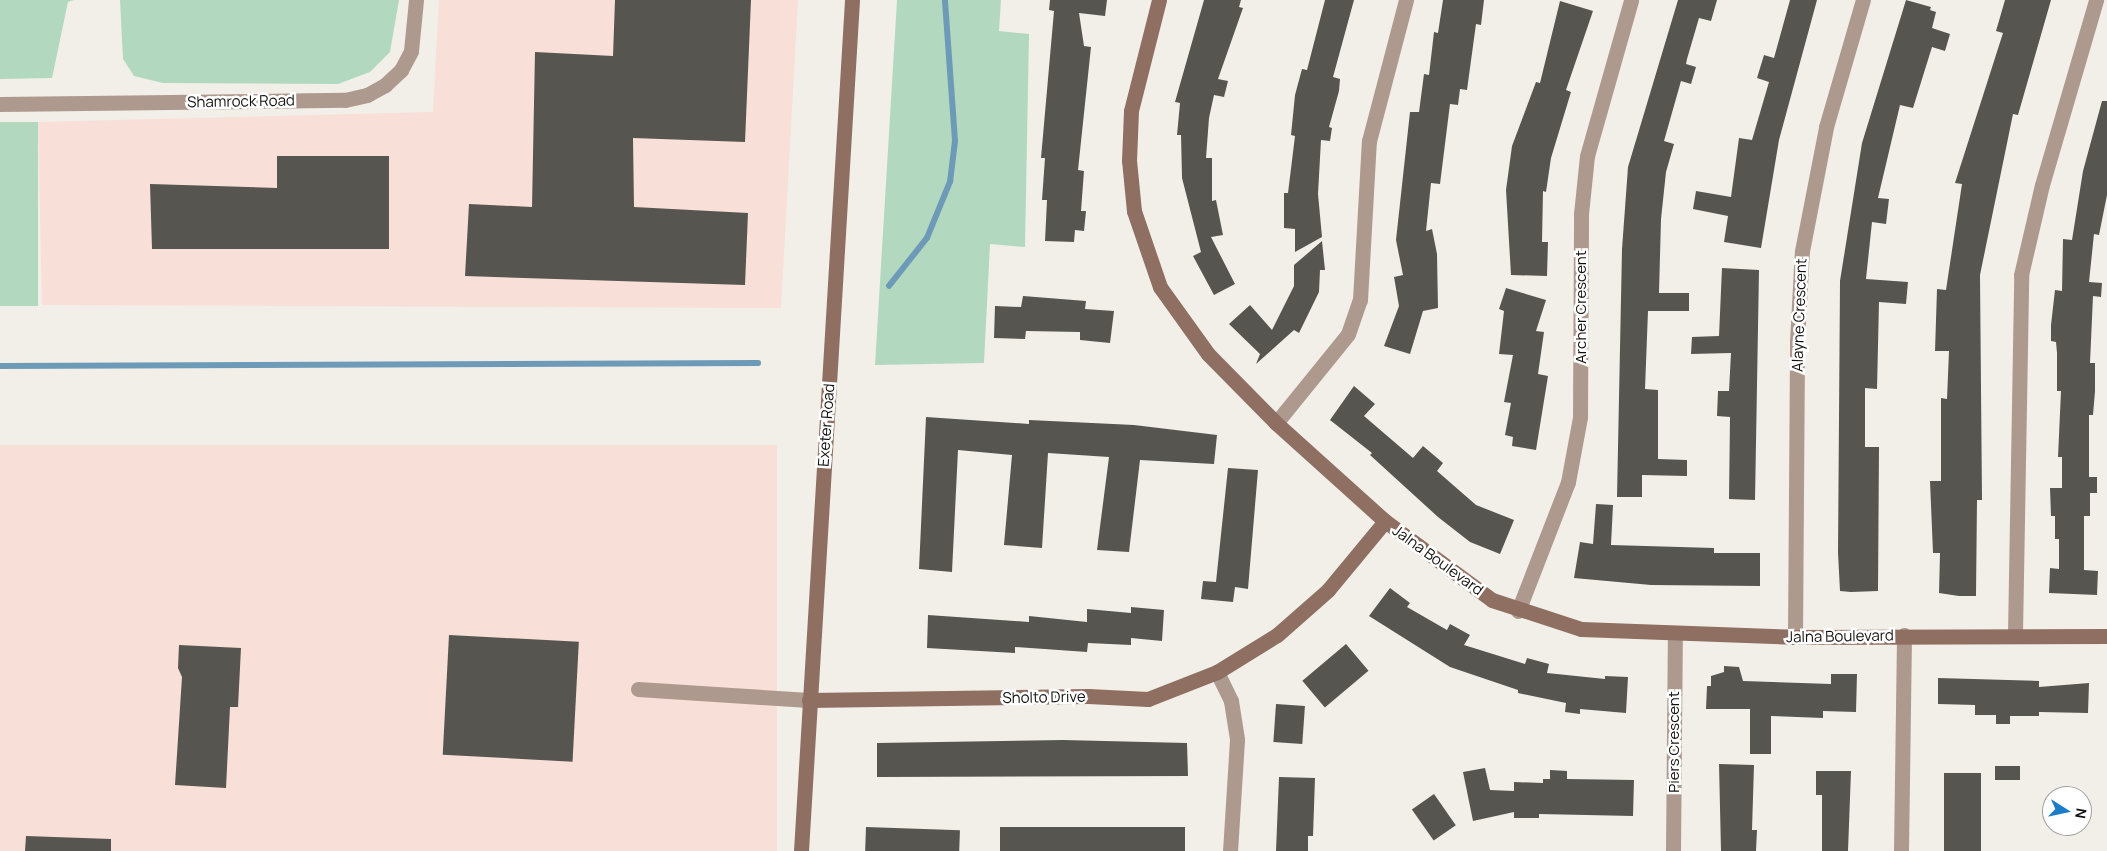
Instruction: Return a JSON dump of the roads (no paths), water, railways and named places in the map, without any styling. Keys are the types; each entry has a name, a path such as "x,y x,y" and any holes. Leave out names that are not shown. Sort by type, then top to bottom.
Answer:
{"street":[{"name":"Shamrock Road","path":"0,104 346,100 367,95 386,85 401,70 411,51 416,0"},
{"name":"Exeter Road","path":"801,851 852,0"},
{"name":"Jalna Boulevard","path":"1159,0 1130,111 1134,211 1144,250 1160,287 1208,354 1276,422 1385,521 1492,600 1581,629 1795,637 2015,634 2107,636"},
{"path":"1276,422 1348,334 1360,300 1369,141 1406,0"},
{"name":"Archer Crescent","path":"1518,610 1568,482 1580,417 1581,214 1587,156 1631,0"},
{"name":"Alayne Crescent","path":"1795,637 1797,342 1802,251 1826,127 1863,0"},
{"path":"2015,634 2021,274 2042,185 2096,0"},
{"name":"Sholto Drive","path":"638,689 809,700 1088,696 1148,699 1217,672 1277,635 1328,590 1385,521"},
{"name":"Piers Crescent","path":"1673,851 1675,634"},
{"path":"1901,851 1904,635"},
{"path":"1217,672 1230,702 1237,740 1230,851"}],"waterway":[{"path":"889,286 927,238 950,182 955,141 945,0"},
{"path":"0,366 758,363"}]}
